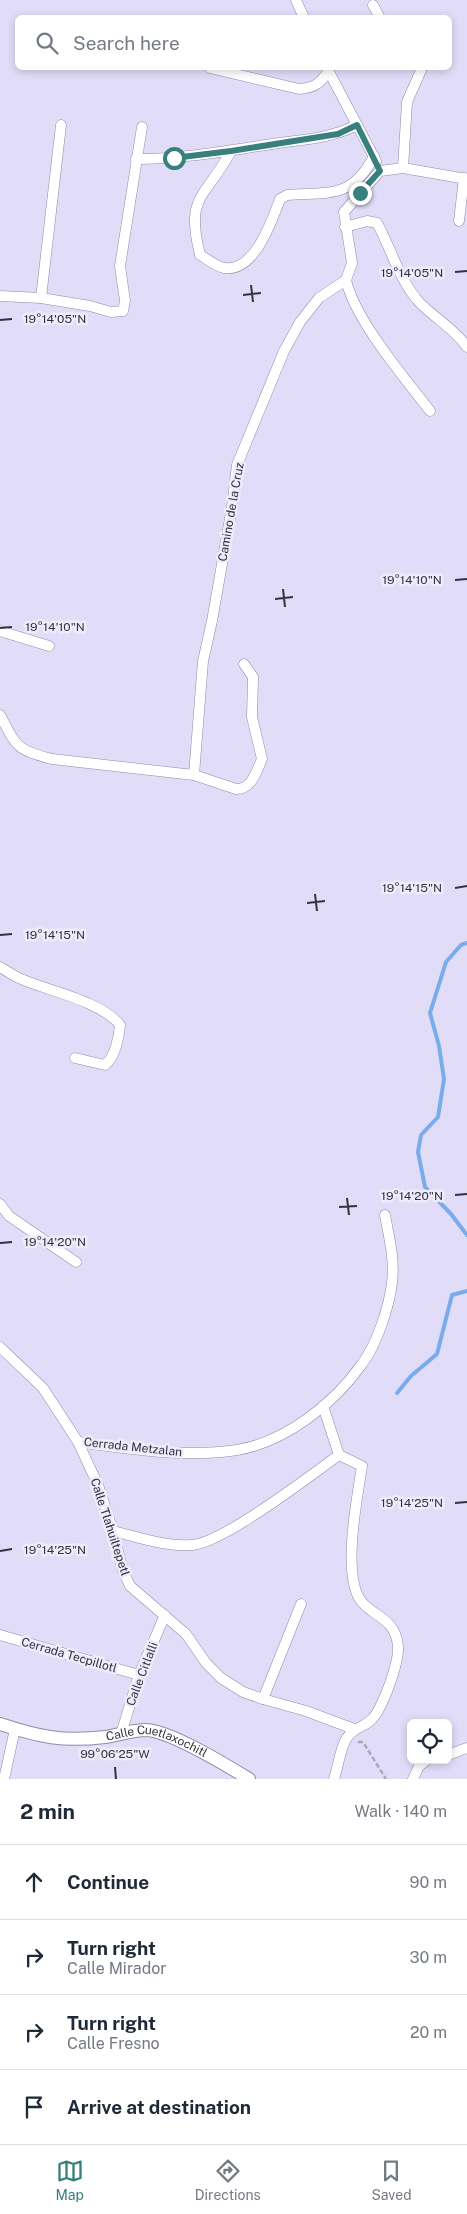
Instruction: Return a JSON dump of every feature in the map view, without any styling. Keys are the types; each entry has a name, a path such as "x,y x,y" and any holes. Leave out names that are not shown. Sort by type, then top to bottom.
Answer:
{"street":[{"path":"296,0 303,15"},
{"path":"373,5 378,15"},
{"path":"218,70 299,89 311,89 317,86 327,70"},
{"path":"329,70 380,171"},
{"path":"402,168 407,102 421,70"},
{"path":"41,298 61,125"},
{"path":"136,159 160,159 231,151 338,134 357,125"},
{"path":"0,296 41,298 90,306 110,312 123,311 125,301 120,266 142,127"},
{"path":"231,151 218,174 205,189 196,205 194,220 200,255 223,268 234,268 247,261 253,254 280,199 288,194 342,190 352,186 362,176 374,156"},
{"path":"430,411 362,318 349,292 346,280 352,263 344,212 380,171 402,168 465,179 459,221"},
{"path":"345,226 367,221 377,223 387,241 394,260 417,300 450,328 467,347"},
{"name":"Camino de la Cruz","path":"194,775 203,661 216,602 237,465 284,351 300,322 318,298 346,280"},
{"path":"0,630 49,646"},
{"path":"0,715 17,746 33,754 52,759 194,775 236,789 243,789 249,786 262,759 252,717 253,677 244,664"},
{"path":"0,967 20,978 75,998 114,1018 120,1026 110,1062 105,1065 99,1065 75,1058"},
{"path":"0,1204 9,1216 76,1262"},
{"name":"Cerrada Metzalan","path":"78,1442 167,1453 237,1450 262,1444 281,1436 323,1406 363,1363 370,1351 383,1318 392,1282 393,1262 385,1215"},
{"name":"Calle Tlahuiltepetl","path":"0,1347 43,1388 78,1442 98,1485 113,1531 123,1571 130,1586 186,1634 206,1663 222,1678 243,1692 306,1711 354,1729"},
{"path":"323,1406 339,1455 362,1466 352,1561 354,1587 360,1600 388,1621 395,1635 398,1647 391,1682 370,1720 354,1729 345,1741 334,1779"},
{"path":"113,1531 176,1545 195,1545 212,1540 244,1521 339,1455"},
{"path":"263,1699 301,1604"},
{"name":"Calle Citlalli","path":"121,1734 139,1675 165,1615"},
{"name":"Cerrada Tecpillotl","path":"0,1635 139,1675"},
{"name":"Calle Cuetlaxochitl","path":"0,1724 42,1737 62,1740 147,1730 171,1736 249,1779"},
{"path":"4,1779 15,1729"},
{"path":"452,1754 467,1748"},
{"path":"413,1779 422,1764"}],"path":[{"path":"345,1741 363,1742 386,1779"}],"waterway":[{"path":"467,943 461,945 446,962 430,1013 439,1046 444,1079 438,1117 421,1135 418,1152 425,1187 451,1214 467,1235"},
{"path":"397,1393 411,1376 437,1354 452,1295 467,1291"}],"route":[{"path":"174,158 338,134 357,125 380,171 360,193"}]}
